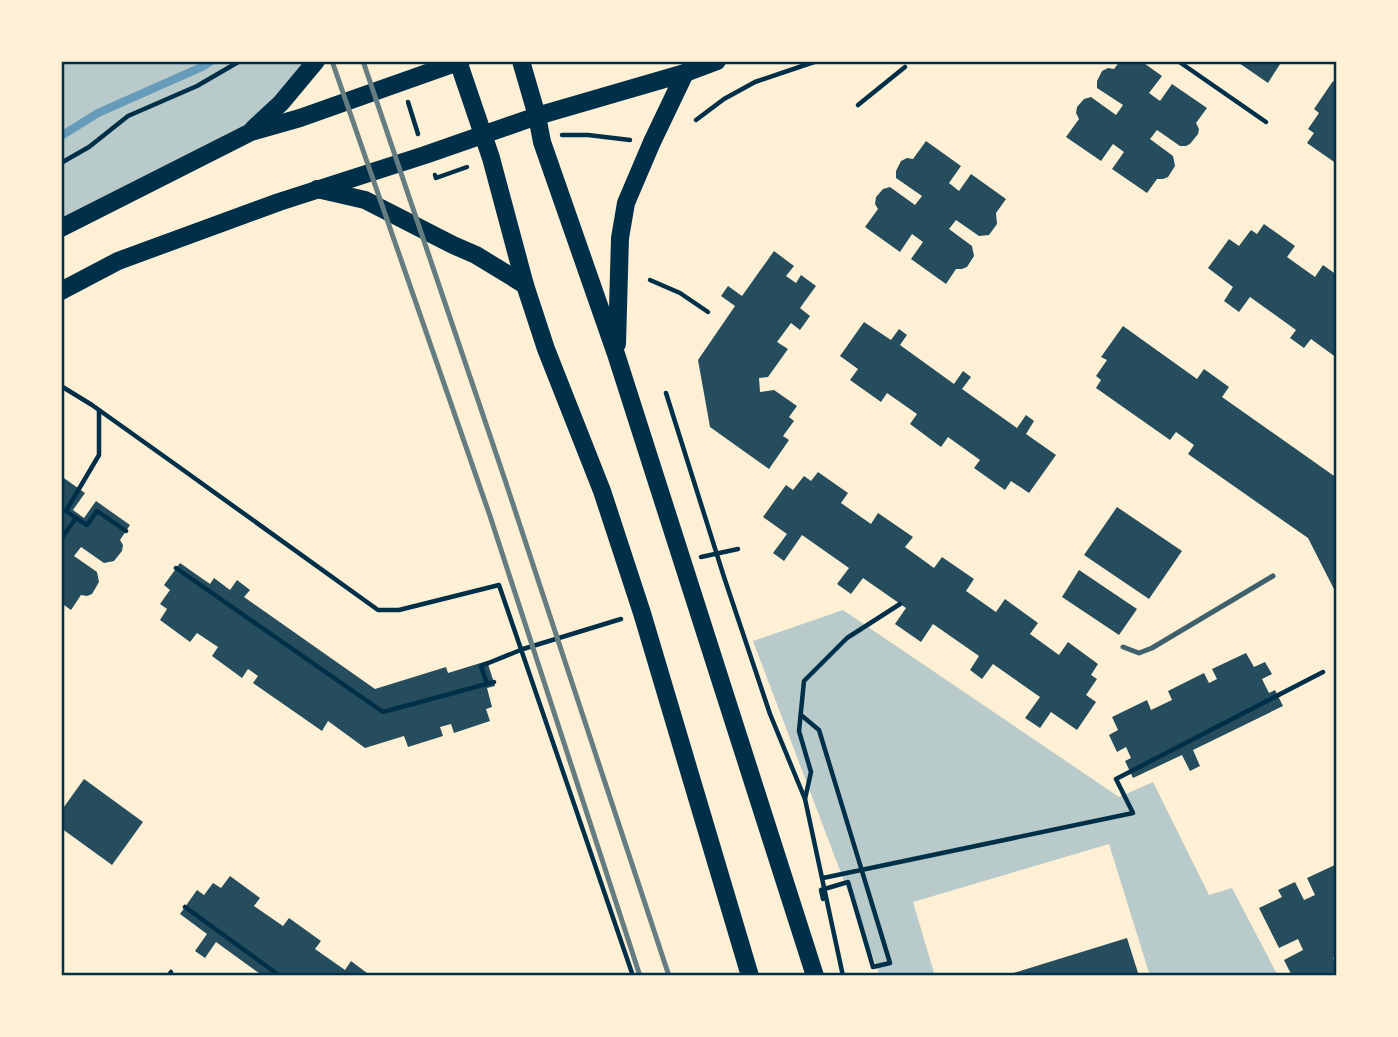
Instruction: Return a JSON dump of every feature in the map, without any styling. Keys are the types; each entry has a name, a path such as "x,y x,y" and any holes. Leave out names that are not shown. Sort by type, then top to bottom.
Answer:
{"main road":[{"path":"251,132 281,103 316,61"},
{"path":"61,228 251,132 300,118 459,61 546,349 602,491 638,601 750,976"},
{"path":"521,61 542,142 616,354 815,976"},
{"path":"61,291 118,261 317,189 537,116 685,73 717,61"},
{"path":"616,354 620,237 626,203 685,73"},
{"path":"317,189 365,200 453,246 476,255 525,285"}],"lane":[{"path":"1123,647 1139,653 1152,648 1273,576"}],"path":[{"path":"61,163 89,147 128,116 197,86 240,61"},
{"path":"696,120 724,99 755,82 817,61"},
{"path":"1178,61 1266,122"},
{"path":"858,105 905,67"},
{"path":"401,82 425,155 436,178"},
{"path":"560,135 589,135 652,142"},
{"path":"650,280 680,293 708,312"},
{"path":"61,386 99,410 377,610 399,610 499,585 633,976"},
{"path":"666,393 770,713 805,799 843,976"},
{"path":"99,410 99,455 66,511 87,525 97,511 126,531"},
{"path":"61,539 76,518"},
{"path":"725,551 738,549"},
{"path":"176,568 383,712 494,682"},
{"path":"805,799 811,772 799,731 804,681 847,638 900,604"},
{"path":"487,684 481,666 523,649 600,625"},
{"path":"823,877 1133,813 1115,779 1323,672"},
{"path":"801,715 819,730 890,963 873,967 848,882 821,890 823,899"},
{"path":"185,907 280,976"}],"shaded area":[{"path":"61,61 316,61 251,132 61,228"},
{"path":"843,610 1119,797 1153,782 1209,895 1232,888 1278,976 1150,976 1109,844 913,902 935,976 880,976 753,641"}],"building":[{"path":"1120,61 1141,61 1162,76 1149,93 1160,101 1172,84 1207,108 1196,123 1198,134 1190,144 1180,146 1157,130 1150,139 1173,156 1175,166 1168,177 1157,179 1147,193 1112,169 1124,152 1113,144 1101,161 1066,137 1079,119 1077,107 1084,99 1091,97 1116,115 1123,105 1097,88 1097,81 1102,71 1114,69"},
{"path":"1236,61 1282,61 1268,83"},
{"path":"1333,81 1337,84 1337,164 1307,143 1314,133 1308,129 1319,113 1314,109"},
{"path":"926,141 961,166 949,183 959,191 971,174 1006,199 996,213 997,224 989,235 979,236 956,220 949,229 972,246 974,256 967,267 956,269 946,284 911,259 923,242 912,234 900,252 865,227 878,209 875,204 876,197 883,189 890,187 915,205 922,196 896,178 896,171 901,161 913,159"},
{"path":"1264,224 1295,246 1287,257 1315,277 1323,265 1337,275 1337,358 1311,339 1304,348 1290,338 1296,330 1250,297 1239,312 1224,301 1233,287 1208,268 1229,239 1239,246 1251,230 1257,234"},
{"path":"774,251 794,266 786,276 796,283 801,275 816,286 800,308 810,316 800,330 791,323 777,342 788,349 768,377 759,378 760,392 774,390 797,406 789,417 794,421 783,436 789,440 769,469 710,427 698,360 735,306 721,296 728,286 742,296"},
{"path":"864,322 891,340 899,329 907,335 900,345 954,384 963,371 971,377 962,389 1017,428 1026,415 1034,421 1026,434 1056,455 1029,493 1011,481 1005,490 974,468 980,460 948,437 941,447 910,424 917,414 887,393 881,402 850,380 858,369 840,356"},
{"path":"1123,326 1197,379 1204,369 1229,387 1222,397 1337,478 1337,595 1308,538 1188,454 1194,445 1176,432 1170,440 1096,388 1101,380 1096,376 1107,360 1101,357"},
{"path":"818,472 848,493 841,503 871,524 878,513 913,537 905,547 934,568 942,557 974,579 966,591 996,612 1005,599 1038,623 1030,634 1059,655 1068,642 1098,664 1091,675 1097,679 1086,695 1096,702 1077,730 1051,712 1040,728 1025,718 1040,697 993,664 982,679 970,670 979,656 933,624 921,642 895,624 906,608 863,578 851,594 837,584 849,568 802,535 784,561 773,553 787,534 763,517 786,485 793,490 804,476 811,481"},
{"path":"61,476 85,493 73,510 84,518 96,501 130,525 120,540 122,551 114,561 104,563 81,547 74,556 97,572 99,582 92,594 81,595 71,610 61,603"},
{"path":"1117,507 1182,551 1149,599 1084,555"},
{"path":"180,563 210,584 214,578 230,590 237,580 250,590 244,597 375,689 446,667 448,673 487,661 495,686 487,688 492,707 486,709 490,721 454,733 451,724 440,727 443,736 408,747 404,736 365,748 328,721 322,731 253,683 258,676 248,669 242,678 212,656 218,647 197,633 190,642 160,620 167,609 160,604 170,590 164,585"},
{"path":"1079,570 1137,609 1119,635 1062,597"},
{"path":"1246,653 1254,667 1265,662 1272,674 1262,679 1269,693 1275,690 1283,706 1193,750 1200,766 1190,771 1182,755 1133,778 1125,761 1131,758 1126,747 1117,752 1109,735 1118,730 1112,717 1147,700 1151,710 1172,700 1168,691 1204,673 1209,683 1217,679 1212,669"},
{"path":"84,779 143,822 112,865 61,828 61,811"},
{"path":"1337,864 1337,956 1333,958 1337,964 1337,976 1292,976 1284,960 1303,950 1298,939 1279,948 1259,908 1282,897 1278,890 1295,882 1304,900 1315,895 1307,878"},
{"path":"230,876 260,898 254,906 283,926 289,918 321,941 315,949 345,970 351,961 371,976 263,976 216,942 205,958 195,951 207,934 180,914 197,890 204,895 213,883 221,888"},
{"path":"1127,938 1139,976 1007,976 1007,975"}],"waterway":[{"path":"61,136 98,113 211,61"}],"railway":[{"path":"332,61 490,516 640,976"},
{"path":"363,61 669,976"}]}
